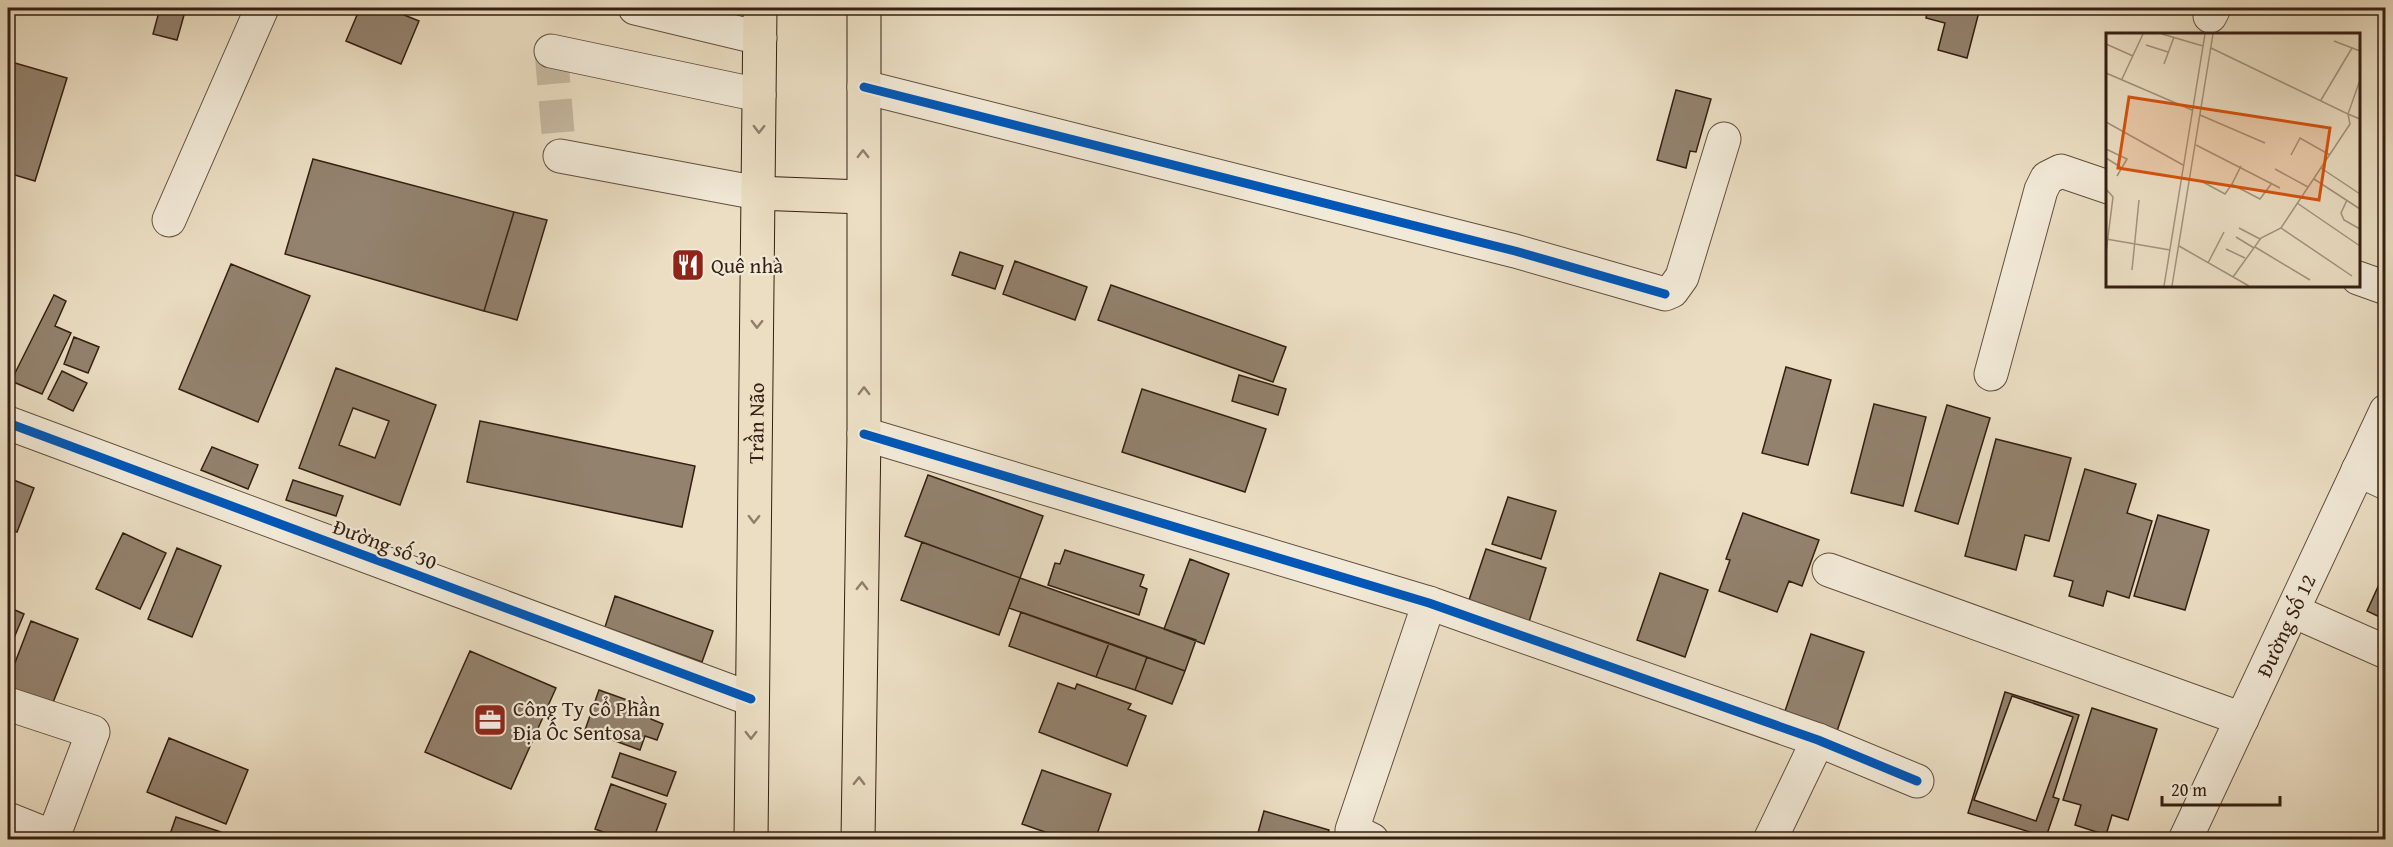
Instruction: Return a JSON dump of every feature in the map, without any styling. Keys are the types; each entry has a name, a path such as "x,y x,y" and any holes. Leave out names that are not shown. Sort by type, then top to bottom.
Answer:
{"main road":[{"path":"858,840 864,434 864,8"},
{"name":"Trần Não","path":"751,840 760,23"},
{"path":"759,193 863,197"}],"street":[{"path":"169,220 262,8"},
{"path":"635,8 760,23"},
{"path":"552,51 759,95"},
{"path":"864,87 1503,248 1665,294 1672,291 1682,277 1724,139"},
{"path":"560,156 759,193"},
{"path":"1990,374 2041,190 2047,178 2061,171 2106,187"},
{"path":"2360,279 2385,288"},
{"name":"Đường Số 12","path":"2185,840 2293,611 2372,477 2385,411"},
{"name":"Đường số 30","path":"8,423 751,699"},
{"path":"864,434 1429,603 1818,740 1917,781"},
{"path":"1829,570 2242,719"},
{"path":"1358,836 1429,603"},
{"path":"2293,611 2385,652"},
{"path":"8,704 93,732 53,838 8,819"},
{"path":"1770,840 1818,740"}],"building":[{"path":"160,8 186,8 177,40 153,34"},
{"path":"360,8 387,8 419,21 401,64 346,41"},
{"path":"1928,8 1980,8 1967,58 1938,50 1945,23 1926,18"},
{"path":"8,61 67,78 35,181 8,173"},
{"path":"1676,90 1711,99 1696,152 1690,151 1686,168 1657,160"},
{"path":"313,159 514,212 484,311 285,254"},
{"path":"514,212 547,220 517,320 484,311"},
{"path":"960,252 1003,266 995,289 952,275"},
{"path":"1015,261 1087,287 1075,320 1003,294"},
{"path":"231,264 310,296 258,422 179,389"},
{"path":"1111,285 1286,347 1273,382 1098,320"},
{"path":"54,295 66,301 55,326 71,333 42,394 11,381"},
{"path":"74,337 99,347 88,373 64,364"},
{"path":"1786,367 1831,380 1808,465 1762,453"},
{"path":"336,368 436,405 400,505 299,468","holes":["353,408 389,421 375,458 339,445"]},
{"path":"62,371 87,383 73,411 48,399"},
{"path":"1239,375 1286,389 1278,415 1232,401"},
{"path":"1142,389 1266,429 1245,492 1122,452"},
{"path":"1874,404 1926,417 1903,506 1851,493"},
{"path":"1947,405 1990,418 1958,524 1915,511"},
{"path":"480,421 695,466 682,527 467,482"},
{"path":"1996,439 2071,458 2049,541 2025,535 2016,570 1965,556"},
{"path":"212,447 258,465 248,489 201,470"},
{"path":"2085,469 2136,484 2127,513 2152,521 2129,598 2107,591 2103,606 2069,596 2073,581 2054,576"},
{"path":"928,475 1043,516 1020,578 905,536"},
{"path":"11,479 34,488 17,532 8,529 8,487"},
{"path":"293,480 343,496 336,516 286,500"},
{"path":"1508,497 1556,511 1541,559 1492,544"},
{"path":"1743,513 1819,540 1802,586 1789,581 1777,612 1719,591 1730,560 1726,559"},
{"path":"2158,515 2209,530 2185,610 2134,596"},
{"path":"123,533 166,553 140,609 96,589"},
{"path":"922,542 1020,578 999,635 901,600"},
{"path":"177,548 221,566 192,637 148,619"},
{"path":"1486,549 1546,568 1527,628 1466,609"},
{"path":"1065,550 1144,575 1140,586 1147,589 1139,615 1048,585 1055,563 1060,564"},
{"path":"1190,559 1229,574 1204,644 1164,629"},
{"path":"2386,569 2386,620 2367,611"},
{"path":"1660,573 1708,590 1685,657 1637,640"},
{"path":"1020,578 1196,640 1185,671 1009,608"},
{"path":"615,596 713,631 702,662 605,627"},
{"path":"8,607 24,614 9,650 8,650"},
{"path":"1021,612 1109,643 1096,677 1009,646"},
{"path":"31,621 78,639 52,705 8,688 8,681"},
{"path":"1811,634 1864,652 1836,734 1783,717"},
{"path":"1109,643 1147,657 1135,690 1096,677"},
{"name":"Công Ty Cổ Phần Địa Ốc Sentosa","path":"470,651 556,688 511,789 425,752"},
{"path":"1147,657 1185,671 1172,704 1135,690"},
{"path":"1058,683 1075,689 1077,684 1131,704 1128,709 1146,716 1127,766 1039,732"},
{"path":"599,690 655,710 651,719 663,724 657,740 645,736 640,750 585,730"},
{"path":"2005,692 2079,715 2053,797 2059,799 2046,837 1968,813"},
{"path":"2012,696 2073,717 2036,821 1974,800"},
{"path":"2092,708 2157,729 2128,820 2112,815 2106,835 2075,825 2081,805 2063,800"},
{"path":"169,738 248,770 226,824 147,792"},
{"path":"620,753 676,772 667,796 612,777"},
{"path":"1042,770 1111,794 1095,840 1068,840 1022,824"},
{"path":"611,784 666,804 653,840 625,840 595,829"},
{"path":"1264,811 1329,830 1326,840 1256,840"},
{"path":"176,817 221,832 218,840 168,840"}],"tunnel":[{"path":"551,51 560,156"}],"cycle path":[{"path":"864,87 1515,251 1665,294"},
{"path":"8,423 751,699"},
{"path":"864,434 1429,603 1818,740 1917,781"}],"place":[{"name":"Quê nhà","path":"688,265"},
{"name":"Công Ty Cổ Phần Địa Ốc Sentosa","path":"490,720"}]}
